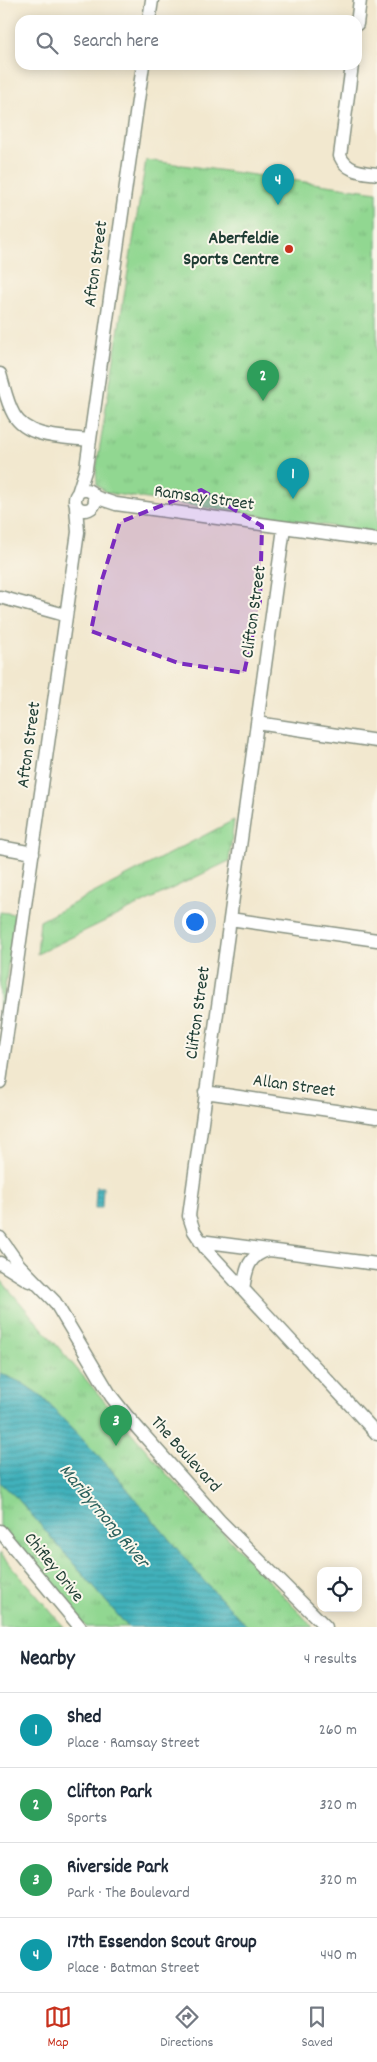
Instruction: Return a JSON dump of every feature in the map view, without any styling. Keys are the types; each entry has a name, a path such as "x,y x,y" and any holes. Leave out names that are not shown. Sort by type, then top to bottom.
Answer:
{"street":[{"path":"150,15 152,0"},
{"path":"358,15 360,0"},
{"name":"Afton Street","path":"0,1082 65,615 78,532 86,501 86,468 142,70"},
{"path":"351,70 340,156 345,165 353,170 377,174"},
{"path":"0,374 10,407 14,415 26,427 40,433 90,440"},
{"name":"Ramsay Street","path":"86,501 377,540"},
{"name":"Clifton Street","path":"284,528 189,1204 189,1216 200,1241 242,1289 375,1429"},
{"path":"0,596 65,615"},
{"path":"257,724 377,741"},
{"path":"0,847 32,853"},
{"path":"230,919 377,940"},
{"name":"Allan Street","path":"206,1092 377,1117"},
{"name":"The Boulevard","path":"0,1238 19,1265 56,1302 103,1383 126,1414 219,1520 326,1627"},
{"path":"200,1241 377,1264"},
{"path":"242,1289 248,1265 254,1256 272,1249"},
{"name":"The Boulevard","path":"0,1263 42,1288"},
{"name":"Chifley Drive","path":"0,1531 80,1627"}],"highlighted area":[{"path":"201,490 262,526 260,601 244,673 178,663 91,631 100,586 120,522"}],"green space":[{"path":"146,160 377,192 377,533 107,493 97,485 96,470"},
{"path":"234,820 229,861 37,954 40,921"},
{"path":"0,912 15,914 0,1025"},
{"path":"0,1279 165,1472 313,1627 248,1627 203,1580 109,1467 40,1395 22,1383 0,1373"},
{"path":"0,1482 18,1499 128,1627 86,1627 0,1531"},
{"path":"0,1553 64,1627 0,1627"}],"water":[{"path":"96,1187 103,1187 102,1208 95,1208"},
{"name":"Maribyrnong River","path":"0,1373 22,1383 40,1395 109,1467 203,1580 248,1627 128,1627 18,1499 0,1482"}],"place":[{"name":"17th Essendon Scout Group","path":"278,205"},
{"name":"Aberfeldie Sports Centre","path":"289,249"},
{"name":"Clifton Park","path":"263,401"},
{"name":"Shed","path":"293,499"},
{"name":"Riverside Park","path":"116,1446"}]}
